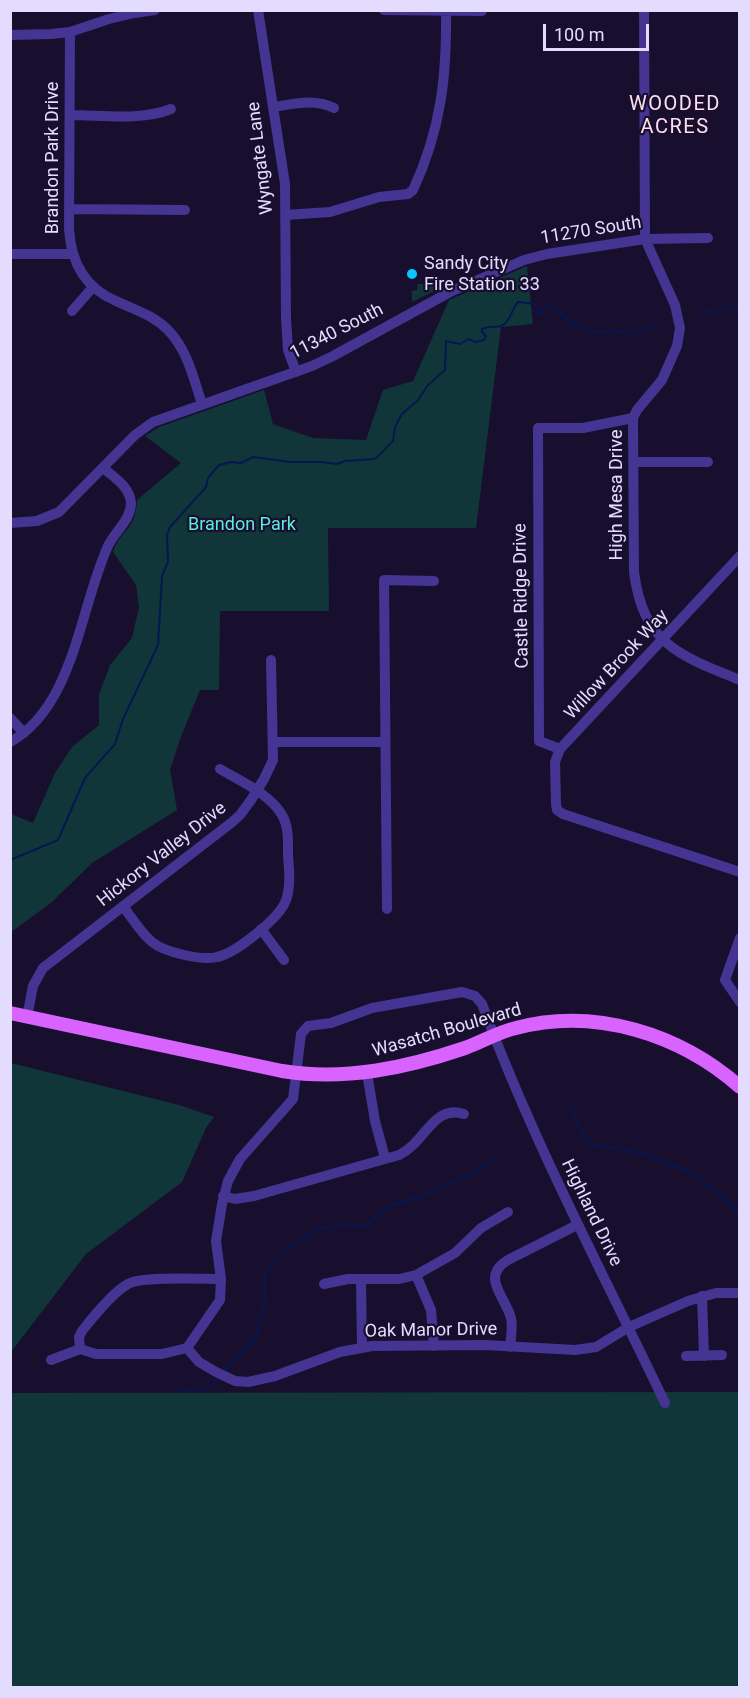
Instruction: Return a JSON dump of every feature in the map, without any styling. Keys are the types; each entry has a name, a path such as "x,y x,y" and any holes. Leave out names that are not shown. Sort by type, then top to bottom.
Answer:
{"main road":[{"name":"Wasatch Boulevard","path":"10,1013 297,1073 334,1075 367,1072 456,1050 516,1027 549,1022 584,1022 619,1026 652,1035 687,1050 713,1065 740,1087"}],"street":[{"path":"10,35 70,32 109,19 155,10"},
{"name":"Wyngate Lane","path":"258,10 285,184 288,350 299,371"},
{"path":"384,10 482,11"},
{"path":"644,10 645,238"},
{"path":"285,215 330,212 378,197 408,194 413,190 434,136 442,97 446,11"},
{"name":"Brandon Park Drive","path":"70,32 69,209 72,254 77,266 93,287 105,296 151,317 178,341 187,357 202,404"},
{"path":"273,107 310,101 324,103 334,108"},
{"path":"70,115 146,115 159,114 171,109"},
{"path":"69,209 185,210"},
{"name":"11270 South","path":"482,278 536,257 645,238 708,238"},
{"name":"High Mesa Drive","path":"645,238 675,305 680,328 677,346 662,380 633,418 636,588 645,616 663,640 685,657 740,680"},
{"path":"10,254 72,254"},
{"name":"11340 South","path":"10,523 37,520 59,512 144,428 164,417 299,371 333,356 450,292 482,278"},
{"path":"72,310 93,287"},
{"name":"Castle Ridge Drive","path":"561,749 539,741 538,428 583,428 633,418"},
{"path":"633,462 708,462"},
{"path":"10,742 39,719 56,694 108,546 129,513 130,496 126,488 103,468"},
{"name":"Willow Brook Way","path":"561,749 740,556"},
{"path":"387,909 384,580 435,581"},
{"name":"Hickory Valley Drive","path":"27,1017 33,986 43,968 231,823 257,792 273,760 271,660"},
{"path":"10,718 24,733"},
{"path":"274,742 385,742"},
{"path":"561,749 555,762 557,810 581,821 740,872"},
{"path":"123,906 152,943 198,957 217,957 226,954 276,917 286,901 289,883 288,835 282,814 257,792 220,769"},
{"path":"261,929 284,960"},
{"path":"740,938 725,980 740,1002"},
{"name":"Highland Drive","path":"297,1073 301,1034 308,1026 331,1023 372,1008 453,992 466,992 478,999 513,1086 665,1403"},
{"path":"367,1072 375,1121 385,1158"},
{"path":"51,1360 80,1349 90,1353 162,1354 187,1348 218,1305 221,1293 216,1241 223,1196 228,1181 240,1159 291,1103 295,1095 297,1073"},
{"path":"223,1196 245,1198 399,1155 415,1145 442,1114 449,1111 464,1114"},
{"path":"324,1284 348,1279 399,1279 416,1275 454,1252 481,1228 508,1212"},
{"path":"510,1347 511,1320 495,1285 495,1274 498,1267 578,1225"},
{"path":"416,1275 431,1310 434,1346"},
{"path":"80,1349 82,1331 127,1284 142,1279 221,1279"},
{"path":"362,1280 362,1347"},
{"name":"Oak Manor Drive","path":"187,1348 199,1362 216,1372 235,1381 248,1382 275,1376 340,1352 362,1347 510,1347 564,1350 596,1347 629,1327 702,1296 716,1293 740,1293"},
{"path":"702,1296 704,1356"},
{"path":"686,1356 722,1355"}],"green space":[{"name":"Brandon Park","path":"527,266 533,324 501,327 476,528 328,528 329,611 220,611 219,690 200,690 180,739 170,770 177,810 92,863 52,902 11,932 11,814 33,823 55,773 72,747 99,725 99,695 110,665 132,638 139,607 136,585 113,552 134,518 137,500 181,463 145,436 159,427 264,390 273,424 313,438 366,440 383,390 413,381 449,300"},
{"path":"418,284 438,284 438,289 412,302 412,291 417,290"},
{"path":"11,1063 179,1105 214,1117 206,1128 182,1182 86,1254 11,1352"},
{"path":"739,1392 739,1687 11,1687 10,1393"}],"waterway":[{"path":"10,860 58,840 85,778 115,744 123,719 158,645 162,576 168,562 167,535 170,527 206,487 208,478 219,465 232,462 241,463 253,457 290,462 337,464 345,461 374,459 393,441 395,427 402,414 445,370 446,341 460,344 469,339 475,342 484,340 486,336 482,329 504,324 518,302 535,304 539,315 545,308 552,306 565,318 588,331 615,330 630,333 656,324"},
{"path":"699,313 740,306"},
{"path":"571,1108 585,1139 590,1144 645,1154 695,1174 740,1213"},
{"path":"225,1370 255,1339 264,1304 265,1273 291,1247 320,1229 345,1225 365,1226 390,1206 417,1198 478,1171 498,1155"},
{"path":"181,1391 205,1389 217,1379"}],"place":[{"name":"Sandy City Fire Station 33","path":"412,274"}],"district":[{"name":"WOODED ACRES","path":"675,116"}]}
